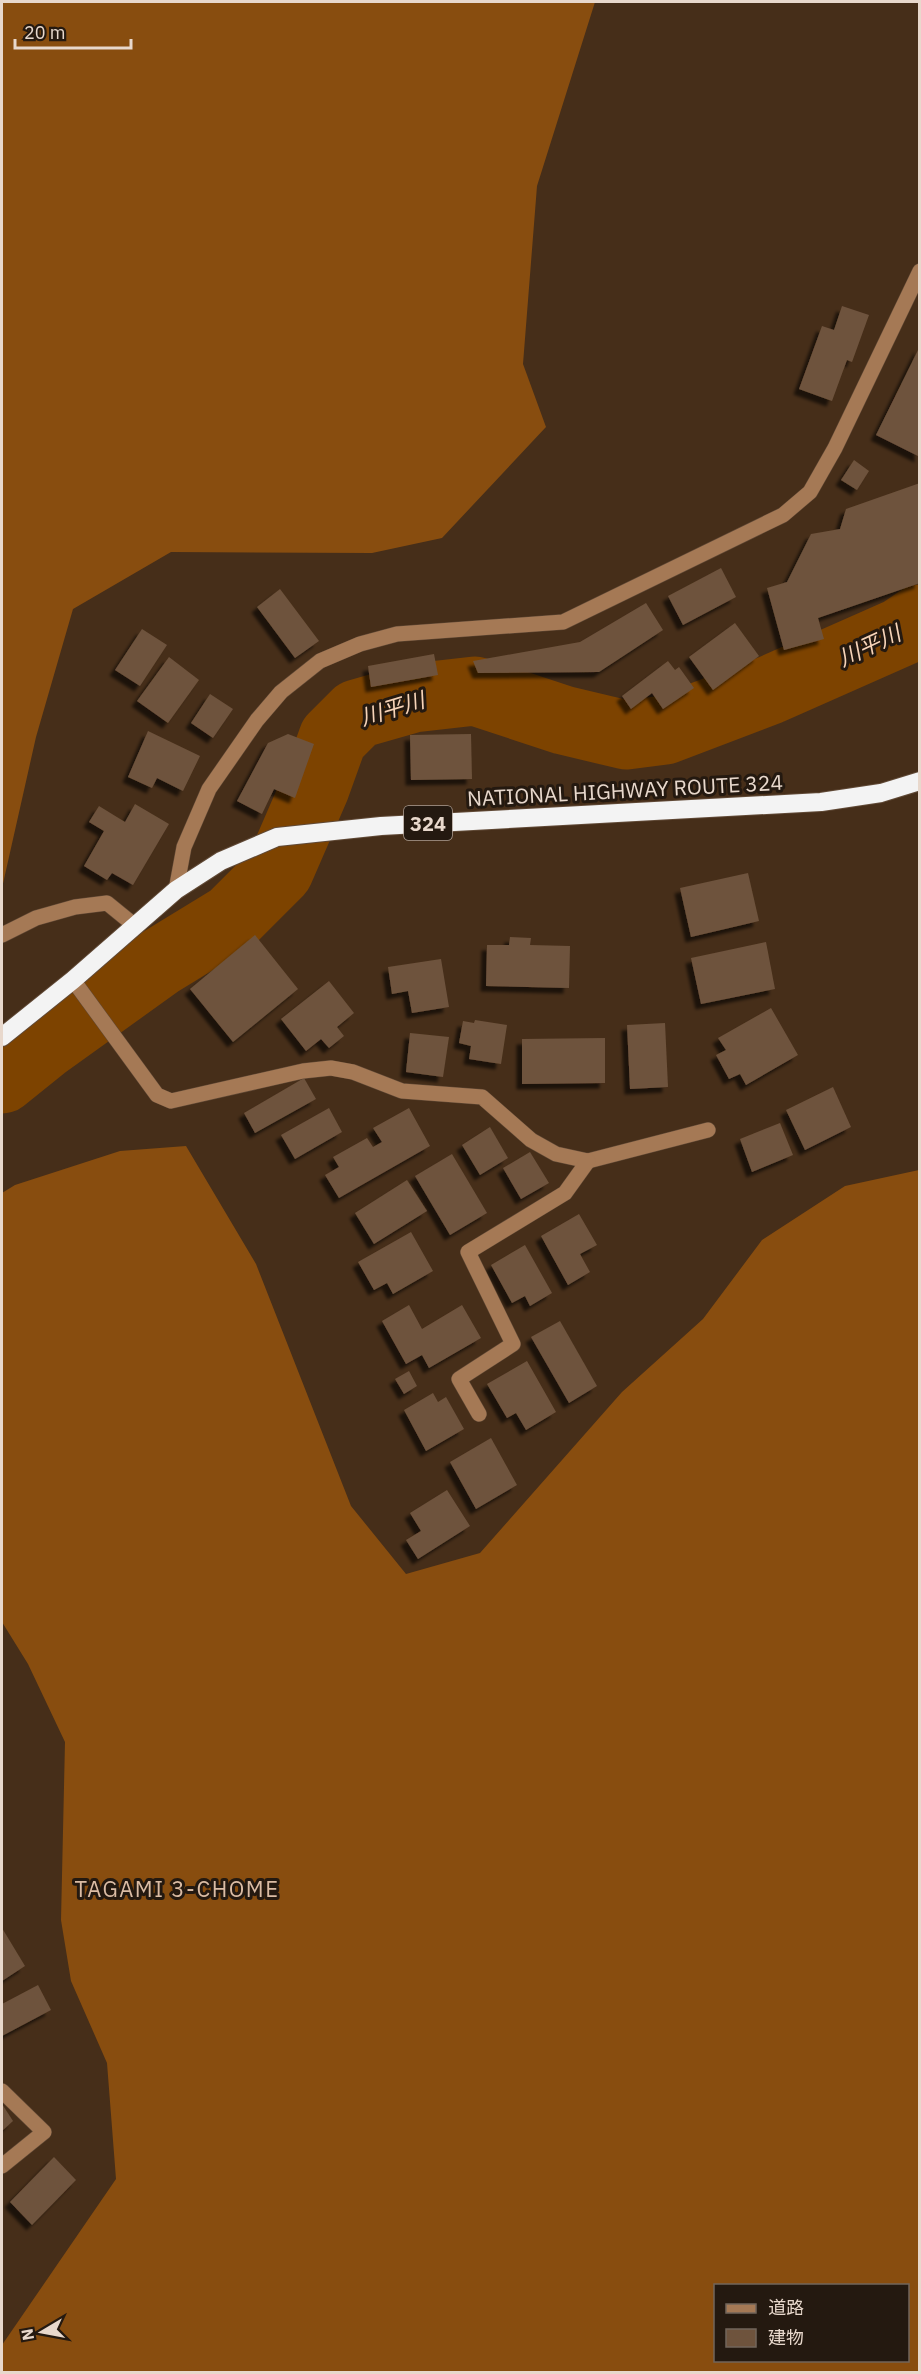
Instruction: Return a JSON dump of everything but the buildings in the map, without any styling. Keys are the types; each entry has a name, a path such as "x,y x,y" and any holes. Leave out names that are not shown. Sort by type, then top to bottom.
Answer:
{"highway":[{"name":"NATIONAL HIGHWAY ROUTE 324","path":"2,1037 176,890 221,861 277,837 393,825 821,802 882,793 920,781"}],"street":[{"path":"176,890 183,847 210,789 263,713 281,692 320,660 360,644 397,634 563,622 783,515 810,492 835,448 920,271"},
{"path":"2,935 36,918 75,907 107,903 134,925"},
{"path":"72,980 158,1095 171,1101 303,1071 330,1068 353,1072 402,1091 482,1097 531,1140 556,1154 588,1161 708,1130"},
{"path":"479,1414 459,1380 513,1344 468,1252 565,1193 588,1161"},
{"path":"2,2091 44,2132 2,2166"}],"shaded area":[{"path":"2,2 595,2 537,186 523,364 546,427 442,538 372,553 171,552 73,609 36,737 2,888"},
{"path":"186,1146 256,1264 351,1506 406,1574 480,1553 622,1392 703,1319 762,1240 845,1186 919,1170 919,2372 2,2372 2,2345 116,2179 107,2063 71,1981 61,1920 65,1742 28,1664 2,1622 2,1193 15,1185 120,1151"}],"waterway":[{"name":"川平川","path":"2,1079 43,1046 160,962 232,918 279,871 315,788 333,738 357,714 413,698 475,691 563,720 626,735 665,730 770,690 901,632 920,619"}],"district":[{"name":"TAGAMI 3-CHOME","path":"177,1888"}]}
